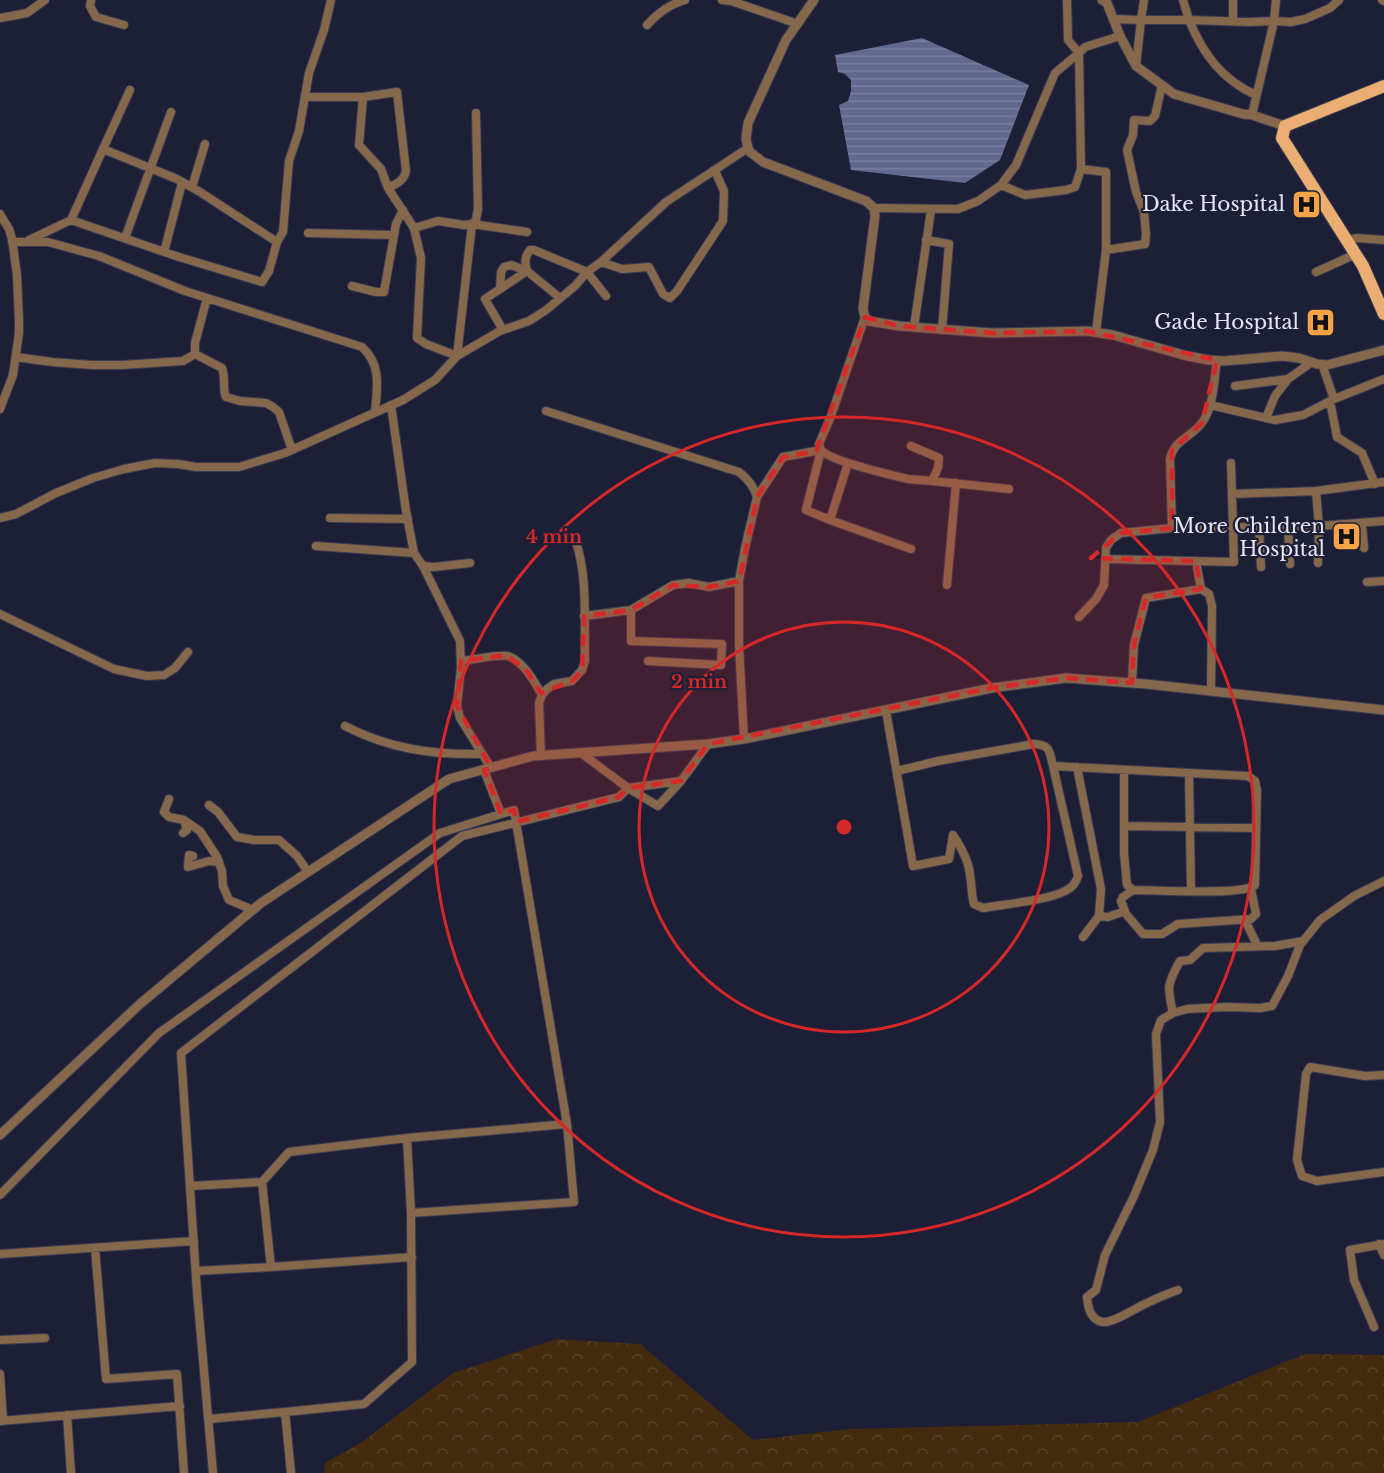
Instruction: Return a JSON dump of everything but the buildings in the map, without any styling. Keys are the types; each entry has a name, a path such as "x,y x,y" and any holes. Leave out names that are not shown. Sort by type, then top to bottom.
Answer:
{"main road":[{"path":"1384,86 1285,126 1282,138 1356,254 1384,314"}],"street":[{"path":"0,18 27,13 45,0"},
{"path":"91,0 90,6 96,17 124,25"},
{"path":"71,220 262,282 269,271 277,242 283,232 289,161 299,131 309,73 324,30 331,0"},
{"path":"647,25 660,12 685,0"},
{"path":"722,0 798,24"},
{"path":"814,0 786,40 748,123 746,138 748,148 763,162 866,201 874,208 958,209 978,201 1002,185 1016,165 1055,73 1085,47 1120,36"},
{"path":"1002,185 1025,195 1075,187 1081,169 1080,53 1068,40 1067,0"},
{"path":"1102,0 1107,3 1120,36 1136,66 1174,94 1285,126"},
{"path":"1136,66 1144,0"},
{"path":"1183,0 1197,39 1203,48 1227,78 1243,89 1256,94"},
{"path":"1233,0 1233,21"},
{"path":"1252,115 1274,21 1276,0"},
{"path":"1114,20 1291,22 1305,19 1330,8 1339,0"},
{"path":"1106,250 1145,244 1144,212 1136,192 1127,150 1133,135 1134,120 1149,121 1155,116 1161,85"},
{"path":"26,241 71,220 130,90"},
{"path":"305,97 363,97 397,92 406,171 405,177 399,183 388,188"},
{"path":"363,97 359,145 381,169 388,188 414,228 421,258 417,338 457,356"},
{"path":"125,238 171,112"},
{"path":"457,356 472,224 476,220 478,209 476,113"},
{"path":"192,187 205,144"},
{"path":"103,148 192,187 277,242"},
{"path":"0,518 16,514 56,493 93,478 124,469 155,463 196,468 239,467 292,450 404,400 435,380 457,356 503,330 529,321 575,286 587,272 602,262 666,202 748,148"},
{"path":"1081,169 1106,172 1106,250 1096,332"},
{"path":"602,262 622,269 649,267 663,294 670,298 677,291 723,220 724,191 715,171"},
{"path":"164,252 183,183"},
{"path":"874,208 875,216 863,309 869,321 942,330 992,333 1096,332 1187,356 1217,360 1282,356 1322,364 1340,362 1384,350"},
{"path":"352,286 384,292 393,235 403,210"},
{"path":"914,327 931,210"},
{"path":"0,214 9,229 12,242 20,322 13,375 0,409"},
{"path":"414,228 438,221 526,232"},
{"path":"308,233 393,235"},
{"path":"1347,240 1357,238 1384,240"},
{"path":"926,240 949,244 942,330"},
{"path":"12,242 48,242 99,256 185,291 362,347 374,361 375,412"},
{"path":"527,272 525,260 530,250 534,250 587,272 606,296"},
{"path":"1316,272 1356,254"},
{"path":"500,289 501,272 504,267 511,265 527,272 560,298"},
{"path":"503,330 485,299 527,272"},
{"path":"195,354 195,343 207,298"},
{"path":"865,317 819,448 825,455 848,463 910,479 1010,489"},
{"path":"16,357 62,363 122,365 183,361 195,354"},
{"path":"195,354 222,368 226,398 266,403 279,412 292,450"},
{"path":"1172,528 1170,459 1172,450 1202,423 1210,405 1217,360"},
{"path":"1266,418 1275,396 1288,379 1312,362"},
{"path":"1322,364 1332,400 1337,437 1362,453 1375,484"},
{"path":"1235,386 1288,379"},
{"path":"1210,405 1275,420 1303,415 1332,400 1384,380"},
{"path":"391,405 414,553 423,566 460,641 461,661 457,706 460,717 482,753 501,814"},
{"path":"546,411 739,472 748,479 757,497"},
{"path":"911,446 939,458 938,468 932,481"},
{"path":"744,739 739,645 739,581 757,497 783,457 821,450"},
{"path":"821,450 806,510 911,549"},
{"path":"830,520 848,463"},
{"path":"1106,559 1234,562 1231,463"},
{"path":"1232,494 1316,491 1384,482"},
{"path":"947,585 956,483"},
{"path":"1316,491 1318,563"},
{"path":"330,518 408,519"},
{"path":"1078,617 1096,599 1104,585 1106,548 1111,540 1121,533 1172,528 1318,526 1384,521"},
{"path":"1362,523 1364,548"},
{"path":"1288,526 1290,564"},
{"path":"1259,527 1261,567"},
{"path":"541,756 539,704 542,695 554,684 572,681 582,670 585,661 581,566 576,542"},
{"path":"315,546 414,553"},
{"path":"1196,561 1201,589"},
{"path":"423,566 470,563"},
{"path":"584,616 631,610 674,585 689,583 709,587 739,581"},
{"path":"1367,582 1384,581"},
{"path":"1132,683 1134,645 1146,598 1201,589 1209,594 1212,606 1211,691"},
{"path":"631,610 631,641 739,645"},
{"path":"0,614 114,669 147,676 164,675 175,668 188,652"},
{"path":"648,661 721,665 722,644"},
{"path":"461,661 506,655 526,671 542,695"},
{"path":"0,1135 140,1004 253,910 449,779 533,756 708,744 744,739 992,688 1066,678 1384,710"},
{"path":"886,711 913,866 949,859 953,835 965,856 974,904 983,908 1044,898 1069,890 1074,885 1078,876 1053,766 1048,748 1043,744 938,761 897,771"},
{"path":"345,726 376,740 416,750 442,754 482,753"},
{"path":"581,753 628,788 658,806 681,781 708,744"},
{"path":"1053,766 1248,776 1255,781 1257,790 1255,885 1251,889 1237,890 1133,890 1121,901 1125,911 1143,934 1162,934 1178,924 1251,919 1256,914 1251,889"},
{"path":"1077,767 1101,889 1099,916 1083,937"},
{"path":"1124,770 1124,853 1127,885 1133,890"},
{"path":"1189,773 1191,891"},
{"path":"213,1473 181,1053 462,836 619,797 628,788 681,781"},
{"path":"169,800 164,812 169,818 184,820 200,831 219,862 223,886 230,900 253,910"},
{"path":"209,805 218,812 237,837 279,840 297,856 308,872"},
{"path":"0,1195 159,1033 440,833 514,810 567,1124 574,1202 411,1213"},
{"path":"183,833 187,830 184,820"},
{"path":"1124,826 1256,828"},
{"path":"193,856 189,855 188,867 209,861 219,862"},
{"path":"1178,1290 1110,1321 1103,1322 1095,1319 1088,1310 1088,1296 1096,1290 1105,1255 1134,1196 1153,1150 1160,1122 1156,1034 1161,1020 1187,1009 1272,1006 1303,941 1320,920 1354,896 1384,881"},
{"path":"1099,916 1108,917 1125,911"},
{"path":"1245,920 1257,945"},
{"path":"1173,1013 1168,993 1170,978 1180,961 1190,960 1203,948 1275,946 1303,941"},
{"path":"1384,1075 1365,1076 1310,1067 1306,1074 1297,1160 1302,1176 1317,1181 1384,1173"},
{"path":"191,1186 262,1182 289,1152 407,1138 567,1124"},
{"path":"209,1419 364,1404 412,1362 412,1257 407,1138"},
{"path":"262,1182 271,1267"},
{"path":"0,1254 194,1241"},
{"path":"1374,1327 1354,1280 1350,1250 1382,1244 1384,1255"},
{"path":"95,1248 106,1379 177,1374 184,1473"},
{"path":"196,1271 412,1257"},
{"path":"0,1340 45,1338"},
{"path":"0,1374 2,1421 180,1406"},
{"path":"285,1412 291,1473"},
{"path":"67,1415 71,1473"}],"highlighted area":[{"path":"865,317 899,326 992,333 1087,331 1217,360 1202,423 1172,450 1172,528 1121,533 1091,558 1196,561 1201,589 1146,598 1134,645 1132,683 1066,678 992,688 708,744 681,781 628,788 619,797 516,822 514,810 501,814 484,770 491,768 457,706 461,661 506,655 527,671 541,693 572,681 582,670 584,616 631,610 673,585 709,587 739,581 757,497 783,457 816,451"}],"green space":[{"path":"556,1339 640,1344 753,1440 850,1429 1138,1422 1305,1354 1384,1355 1384,1473 324,1473 325,1463 362,1442 453,1373"}],"water":[{"path":"922,38 1029,85 1000,160 965,183 851,170 839,105 848,101 851,80 845,74 838,72 835,55"}],"place":[{"name":"Dake Hospital","path":"1306,204"},
{"name":"Gade Hospital","path":"1320,322"},
{"name":"More Children Hospital","path":"1346,537"}]}
